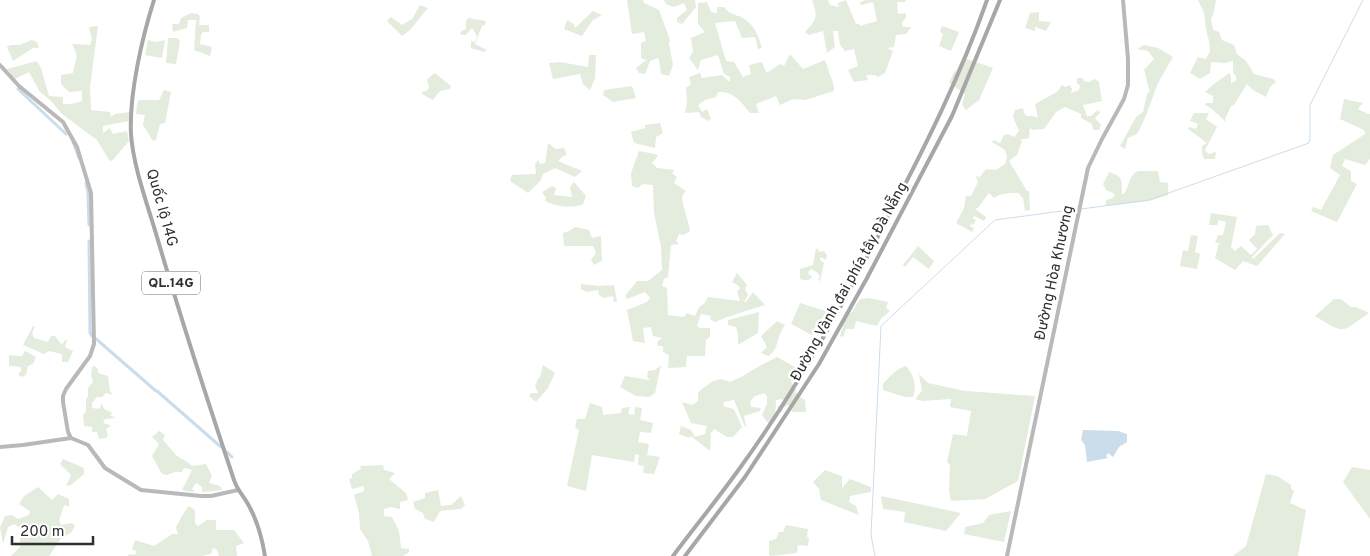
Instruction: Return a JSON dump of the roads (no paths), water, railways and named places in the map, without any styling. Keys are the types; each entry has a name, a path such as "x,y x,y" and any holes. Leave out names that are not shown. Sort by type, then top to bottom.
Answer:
{"main road":[{"name":"Quốc lộ 14G","path":"154,0 139,63 133,99 132,137 136,164 163,256 238,490 248,503 255,518 261,534 265,556"},
{"name":"Đường Vành đai phía tây Đà Nẵng","path":"673,556 738,472 789,394 857,277 937,122 988,0"},
{"name":"Đường Vành đai phía tây Đà Nẵng","path":"685,556 745,477 797,400 827,349 921,177 952,116 1000,0"},
{"path":"974,36 984,41"},
{"path":"819,344 827,349"}],"street":[{"name":"Đường Hòa Khương","path":"1007,556 1088,168 1124,99 1128,85 1124,0"},
{"path":"0,65 19,86 63,122 77,147 91,193 94,344 90,356 64,396 63,402 68,432 71,438"},
{"path":"0,447 71,438 88,445 105,468 141,490 211,496 238,490"}],"water":[{"path":"1083,430 1118,431 1127,434 1127,442 1119,447 1113,457 1108,453 1106,456 1108,458 1087,462 1085,445 1081,440"}],"waterway":[{"path":"1081,209 1149,200 1309,143 1310,105 1363,0"},
{"path":"18,89 66,134"},
{"path":"73,142 79,158"},
{"path":"86,183 89,225"},
{"path":"875,556 871,535 881,326 995,220 1077,209"},
{"path":"89,241 90,333 92,336"},
{"path":"95,338 156,391"},
{"path":"157,391 221,447"},
{"path":"227,452 232,457"}]}
